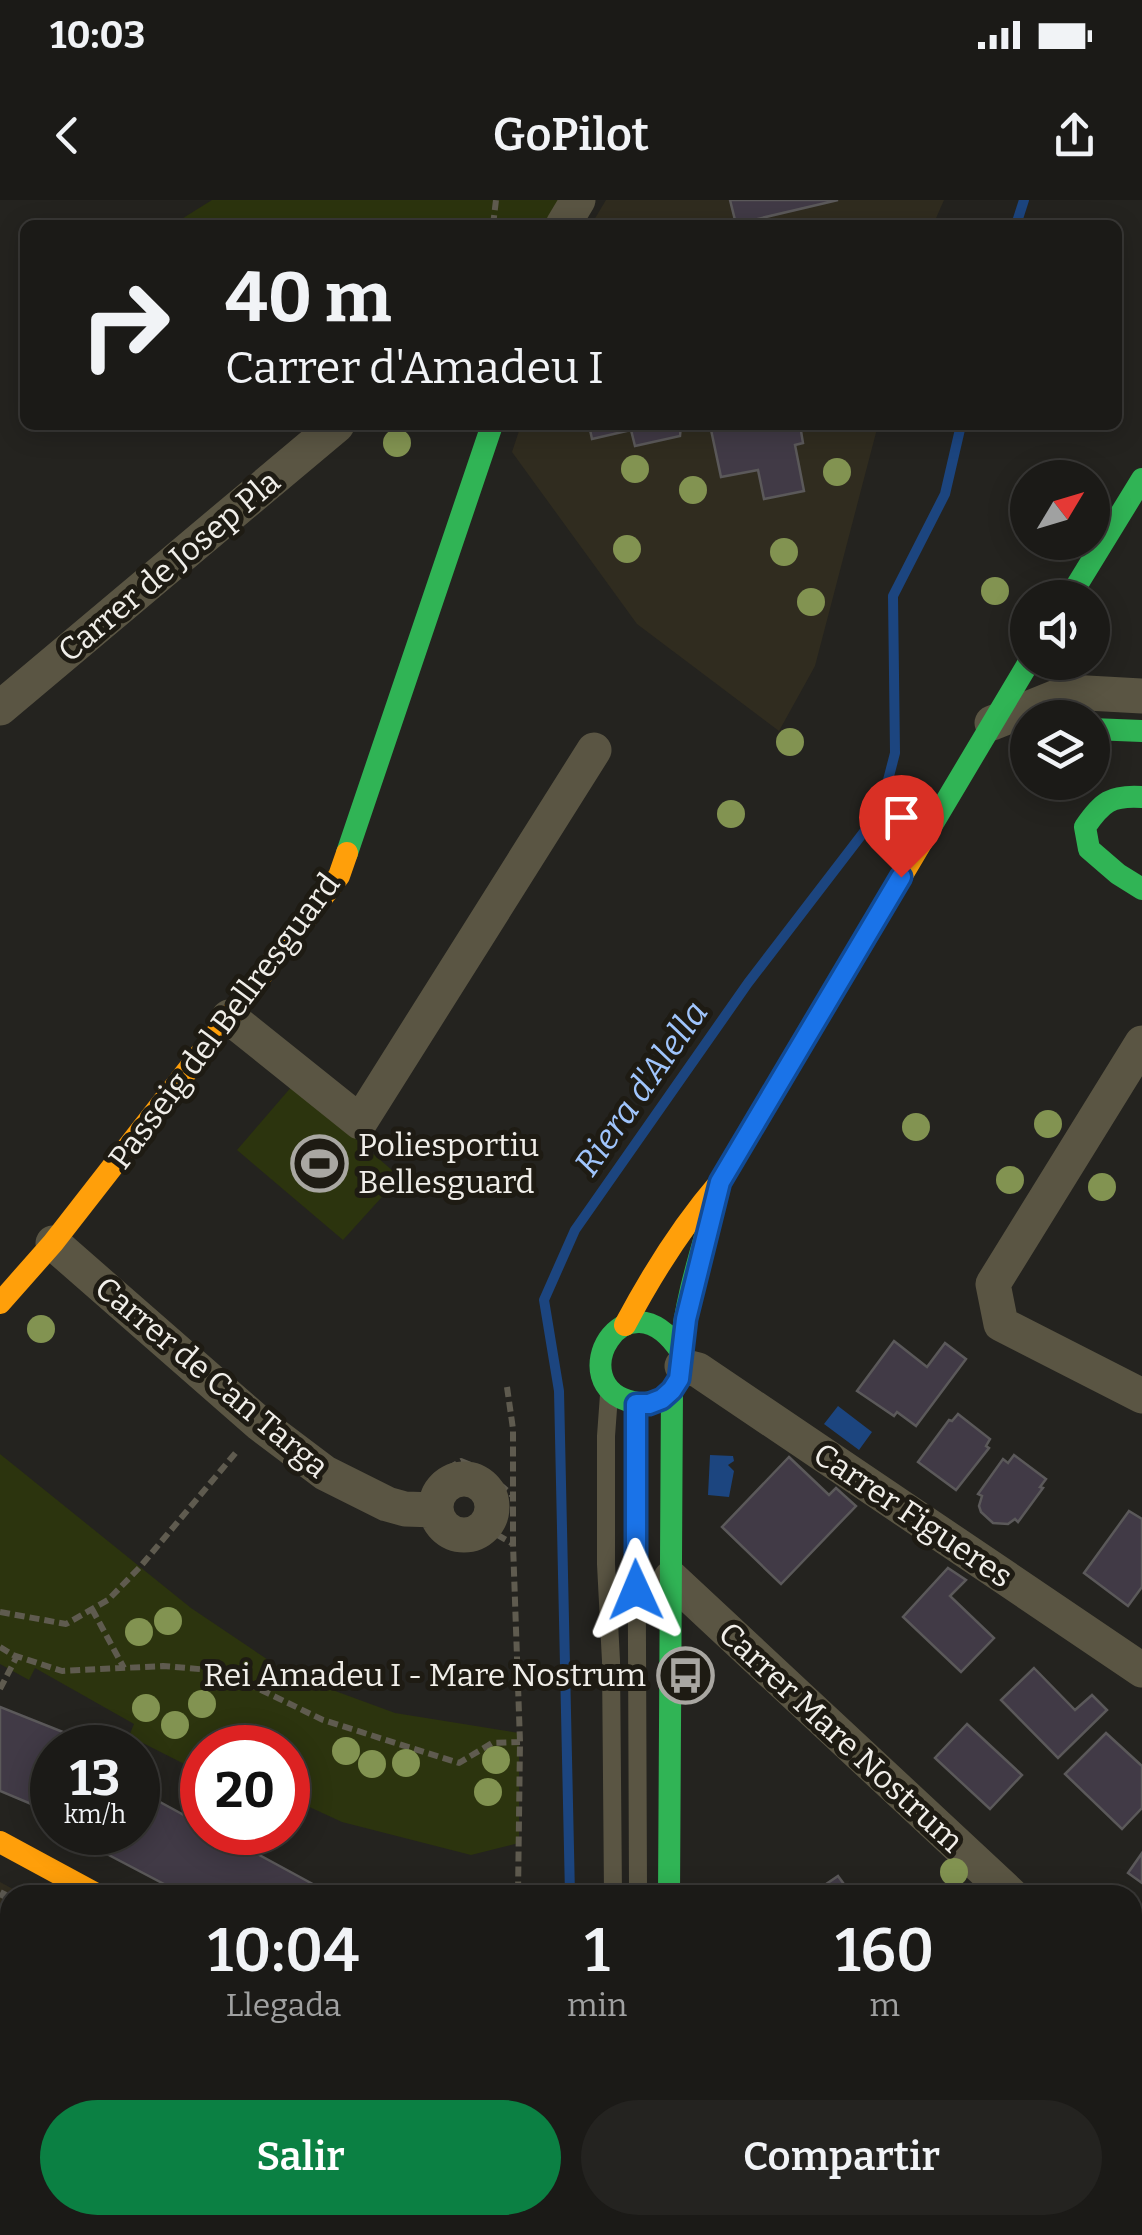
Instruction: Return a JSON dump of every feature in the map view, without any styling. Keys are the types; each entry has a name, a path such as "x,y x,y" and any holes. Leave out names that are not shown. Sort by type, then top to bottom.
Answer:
{"street":[{"name":"Carrer de Josep Pla","path":"0,708 332,430"},
{"name":"Passeig del Bellresguard","path":"0,1303 53,1243 339,876 490,430"},
{"path":"1080,580 1142,479"},
{"path":"625,1325 645,1286 700,1203 720,1182 1018,680"},
{"path":"992,723 1069,692 1142,696"},
{"path":"992,723 1010,724"},
{"path":"1110,729 1142,732"},
{"path":"229,1017 360,1122 594,750"},
{"path":"1142,797 1122,796 1099,805 1085,827 1089,849 1142,889"},
{"path":"1142,1043 993,1284 1001,1324 1142,1396"},
{"path":"669,1885 671,1529 678,1369 686,1319 720,1182"},
{"name":"Carrer de Can Targa","path":"53,1243 260,1424 325,1474 406,1509 436,1510"},
{"path":"653,1323 675,1339 678,1369 662,1399 642,1404 621,1399 609,1389 600,1361 612,1333 625,1325 653,1323"},
{"name":"Carrer Figueres","path":"678,1369 698,1370 1142,1670"},
{"path":"642,1404 671,1529"},
{"path":"465,1478 482,1486 492,1501 490,1520 498,1536 455,1533 442,1524 436,1510 437,1500 447,1484 465,1478"},
{"name":"Carrer Mare Nostrum","path":"671,1578 1001,1885"},
{"path":"0,1842 80,1885"}],"lane":[{"path":"609,1389 606,1564 612,1662 612,1885"},
{"path":"638,1885 642,1404"}],"path":[{"path":"507,1387 513,1429 498,1536 520,1742 518,1885"},
{"path":"0,1612 66,1624 108,1600 260,1424"},
{"path":"92,1610 124,1668"},
{"path":"0,1647 62,1671 163,1666 222,1672 323,1720 459,1763 492,1743 520,1742"},
{"path":"0,1689 17,1656"}],"shaded area":[{"path":"606,200 944,200 935,220 594,220"},
{"path":"519,430 877,430 815,666 779,731 637,624 512,452"}],"green space":[{"path":"212,200 569,200 559,220 180,220"},
{"name":"Poliesportiu Bellesguard","path":"293,1085 400,1177 343,1240 237,1150"},
{"path":"0,1454 191,1608 289,1674 395,1713 519,1733 519,1843 471,1855 342,1822 310,1807 310,1725 180,1725 180,1762 160,1752 160,1725 134,1725 35,1668 29,1680 0,1664"}],"water":[{"path":"838,1406 872,1432 859,1450 824,1424"},
{"path":"710,1455 733,1456 734,1461 728,1465 734,1471 729,1497 708,1495"}],"building":[{"path":"730,200 838,200 753,220 735,220"},
{"path":"590,430 631,430 592,439"},
{"path":"631,430 681,430 680,436 635,446"},
{"path":"711,430 801,430 803,443 795,445 804,491 764,499 758,470 721,477"},
{"path":"894,1341 927,1367 945,1343 966,1359 916,1426 857,1391"},
{"path":"958,1414 990,1439 986,1446 989,1448 956,1490 918,1462 949,1420"},
{"path":"1014,1455 1046,1479 1018,1522 1015,1519 1008,1524 993,1523 981,1512 982,1496 978,1494 1003,1459 1008,1463"},
{"path":"789,1457 829,1495 836,1488 856,1506 781,1584 722,1527"},
{"path":"1129,1511 1142,1519 1142,1587 1128,1606 1084,1573"},
{"path":"948,1568 966,1580 950,1596 994,1638 961,1672 903,1617"},
{"path":"1034,1668 1075,1710 1092,1695 1107,1710 1058,1758 1001,1700"},
{"path":"0,1707 45,1725 30,1725 30,1804 0,1791"},
{"path":"967,1724 1022,1775 990,1809 935,1758"},
{"path":"1106,1733 1142,1766 1142,1808 1122,1829 1065,1774"},
{"path":"160,1802 180,1813 180,1855 259,1855 315,1885 166,1885 109,1855 160,1855"},
{"path":"1142,1853 1142,1883 1128,1873"},
{"path":"838,1876 845,1885 825,1885"}],"waterway":[{"name":"Riera d'Alella","path":"1018,220 1024,200"},
{"name":"Riera d'Alella","path":"570,1885 559,1391 544,1300 575,1230 748,983 880,811 895,753 893,596 945,494 960,430"}],"traffic: fast":[{"path":"347,853 490,430"},
{"path":"1080,580 1142,479"},
{"path":"923,840 1018,680"},
{"path":"1110,730 1142,731"},
{"path":"1142,797 1108,802 1085,827 1089,849 1142,889"},
{"path":"681,1352 660,1329 640,1322 622,1327 609,1340 601,1357 602,1376 612,1392 633,1402 657,1401 673,1388 680,1372 690,1294 714,1205"},
{"path":"669,1885 672,1390"}],"traffic: slow":[{"path":"625,1325 668,1251 720,1182 923,840"},
{"path":"0,1303 53,1243 339,876 347,853"},
{"path":"0,1842 80,1885"}],"place":[{"name":"Poliesportiu Bellesguard","path":"319,1163"},
{"name":"Rei Amadeu I - Mare Nostrum","path":"685,1675"}],"route":[{"path":"636,1590 636,1404 662,1399 679,1379 686,1319 720,1182 901,877"}]}
